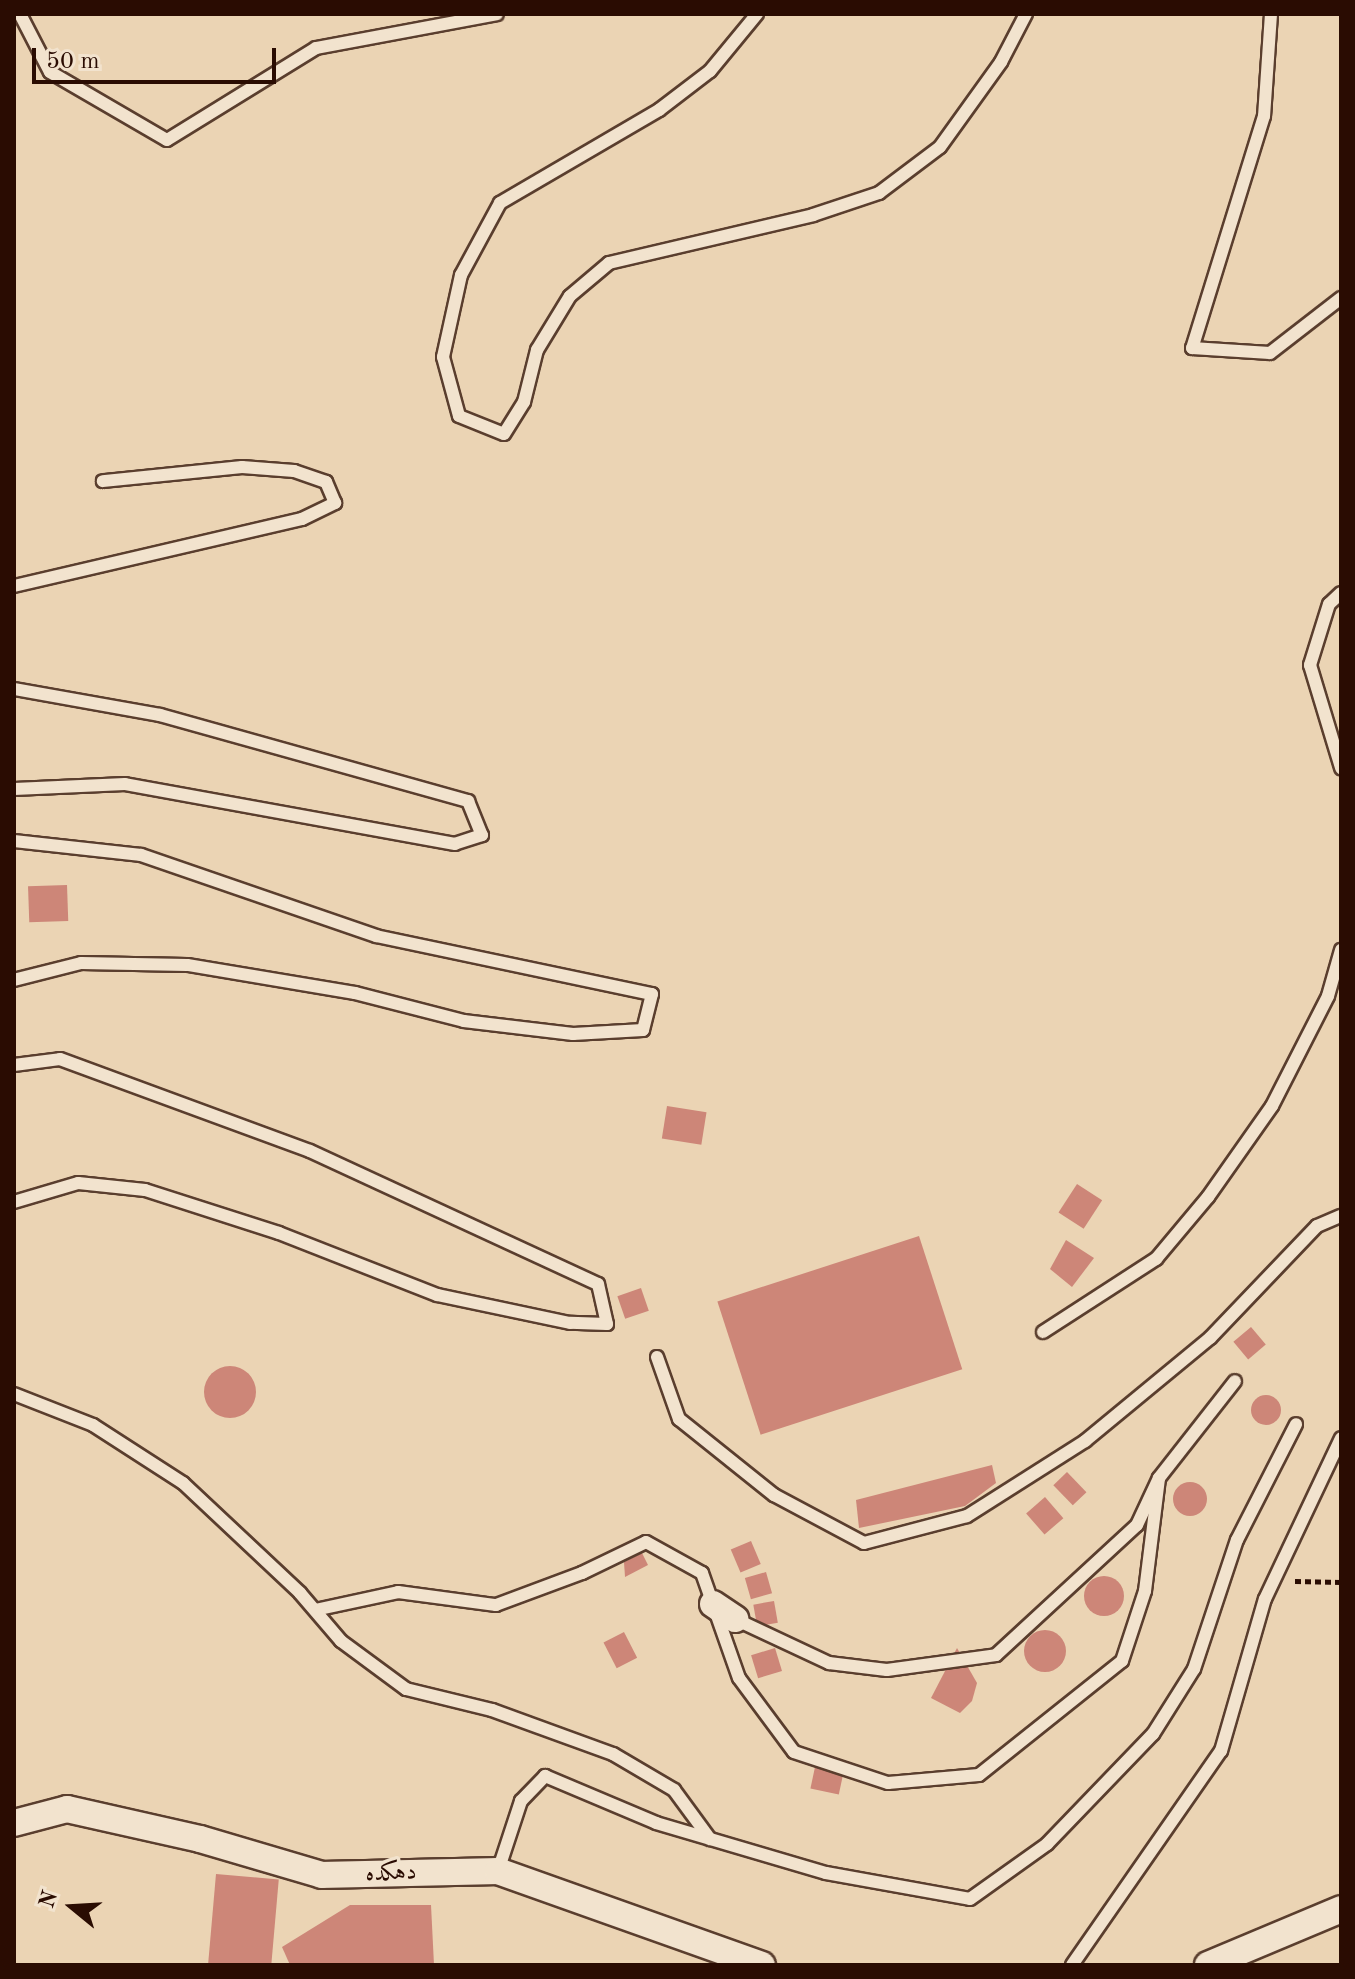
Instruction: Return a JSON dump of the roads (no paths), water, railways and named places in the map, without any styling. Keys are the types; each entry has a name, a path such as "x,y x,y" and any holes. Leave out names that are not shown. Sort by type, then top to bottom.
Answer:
{"street":[{"path":"713,1604 735,1619"},
{"name":"دهکده","path":"14,1823 67,1809 200,1839 322,1875 498,1871 762,1965"},
{"path":"1208,1965 1341,1909"}],"lane":[{"path":"20,14 50,72 167,140 316,48 497,14"},
{"path":"757,14 710,71 659,110 500,203 461,275 443,357 459,416 504,434 524,402 537,350 570,296 609,263 813,215 879,193 940,147 1001,62 1026,14"},
{"path":"1271,14 1264,116 1192,348 1270,353 1341,298"},
{"path":"14,586 302,519 335,503 326,482 294,471 242,467 103,481"},
{"path":"1341,593 1329,604 1310,665 1341,768"},
{"path":"14,689 160,715 468,801 482,835 455,844 125,784 14,789"},
{"path":"14,841 141,855 376,936 652,994 643,1030 573,1034 464,1021 355,993 187,965 81,963 14,980"},
{"path":"1043,1332 1156,1259 1208,1197 1272,1106 1328,996 1341,950"},
{"path":"14,1065 60,1059 310,1151 598,1284 607,1324 570,1323 437,1295 279,1233 145,1190 78,1183 14,1202"},
{"path":"657,1357 679,1419 774,1495 864,1543 967,1516 1085,1441 1210,1338 1317,1226 1341,1216"},
{"path":"735,1619 829,1663 887,1670 996,1655 1137,1525 1159,1478 1235,1381"},
{"path":"14,1394 93,1425 183,1483 315,1610 341,1641 406,1689 492,1710 613,1754 674,1790 710,1839"},
{"path":"498,1871 521,1801 545,1776 656,1823 826,1873 970,1899 1047,1844 1153,1734 1194,1669 1237,1540 1296,1424"},
{"path":"1072,1965 1221,1751 1265,1599 1341,1438"},
{"path":"315,1610 398,1592 496,1605 582,1573 646,1542 702,1573 739,1678 794,1752 888,1783 979,1775 1122,1661 1145,1591 1159,1478"}]}
